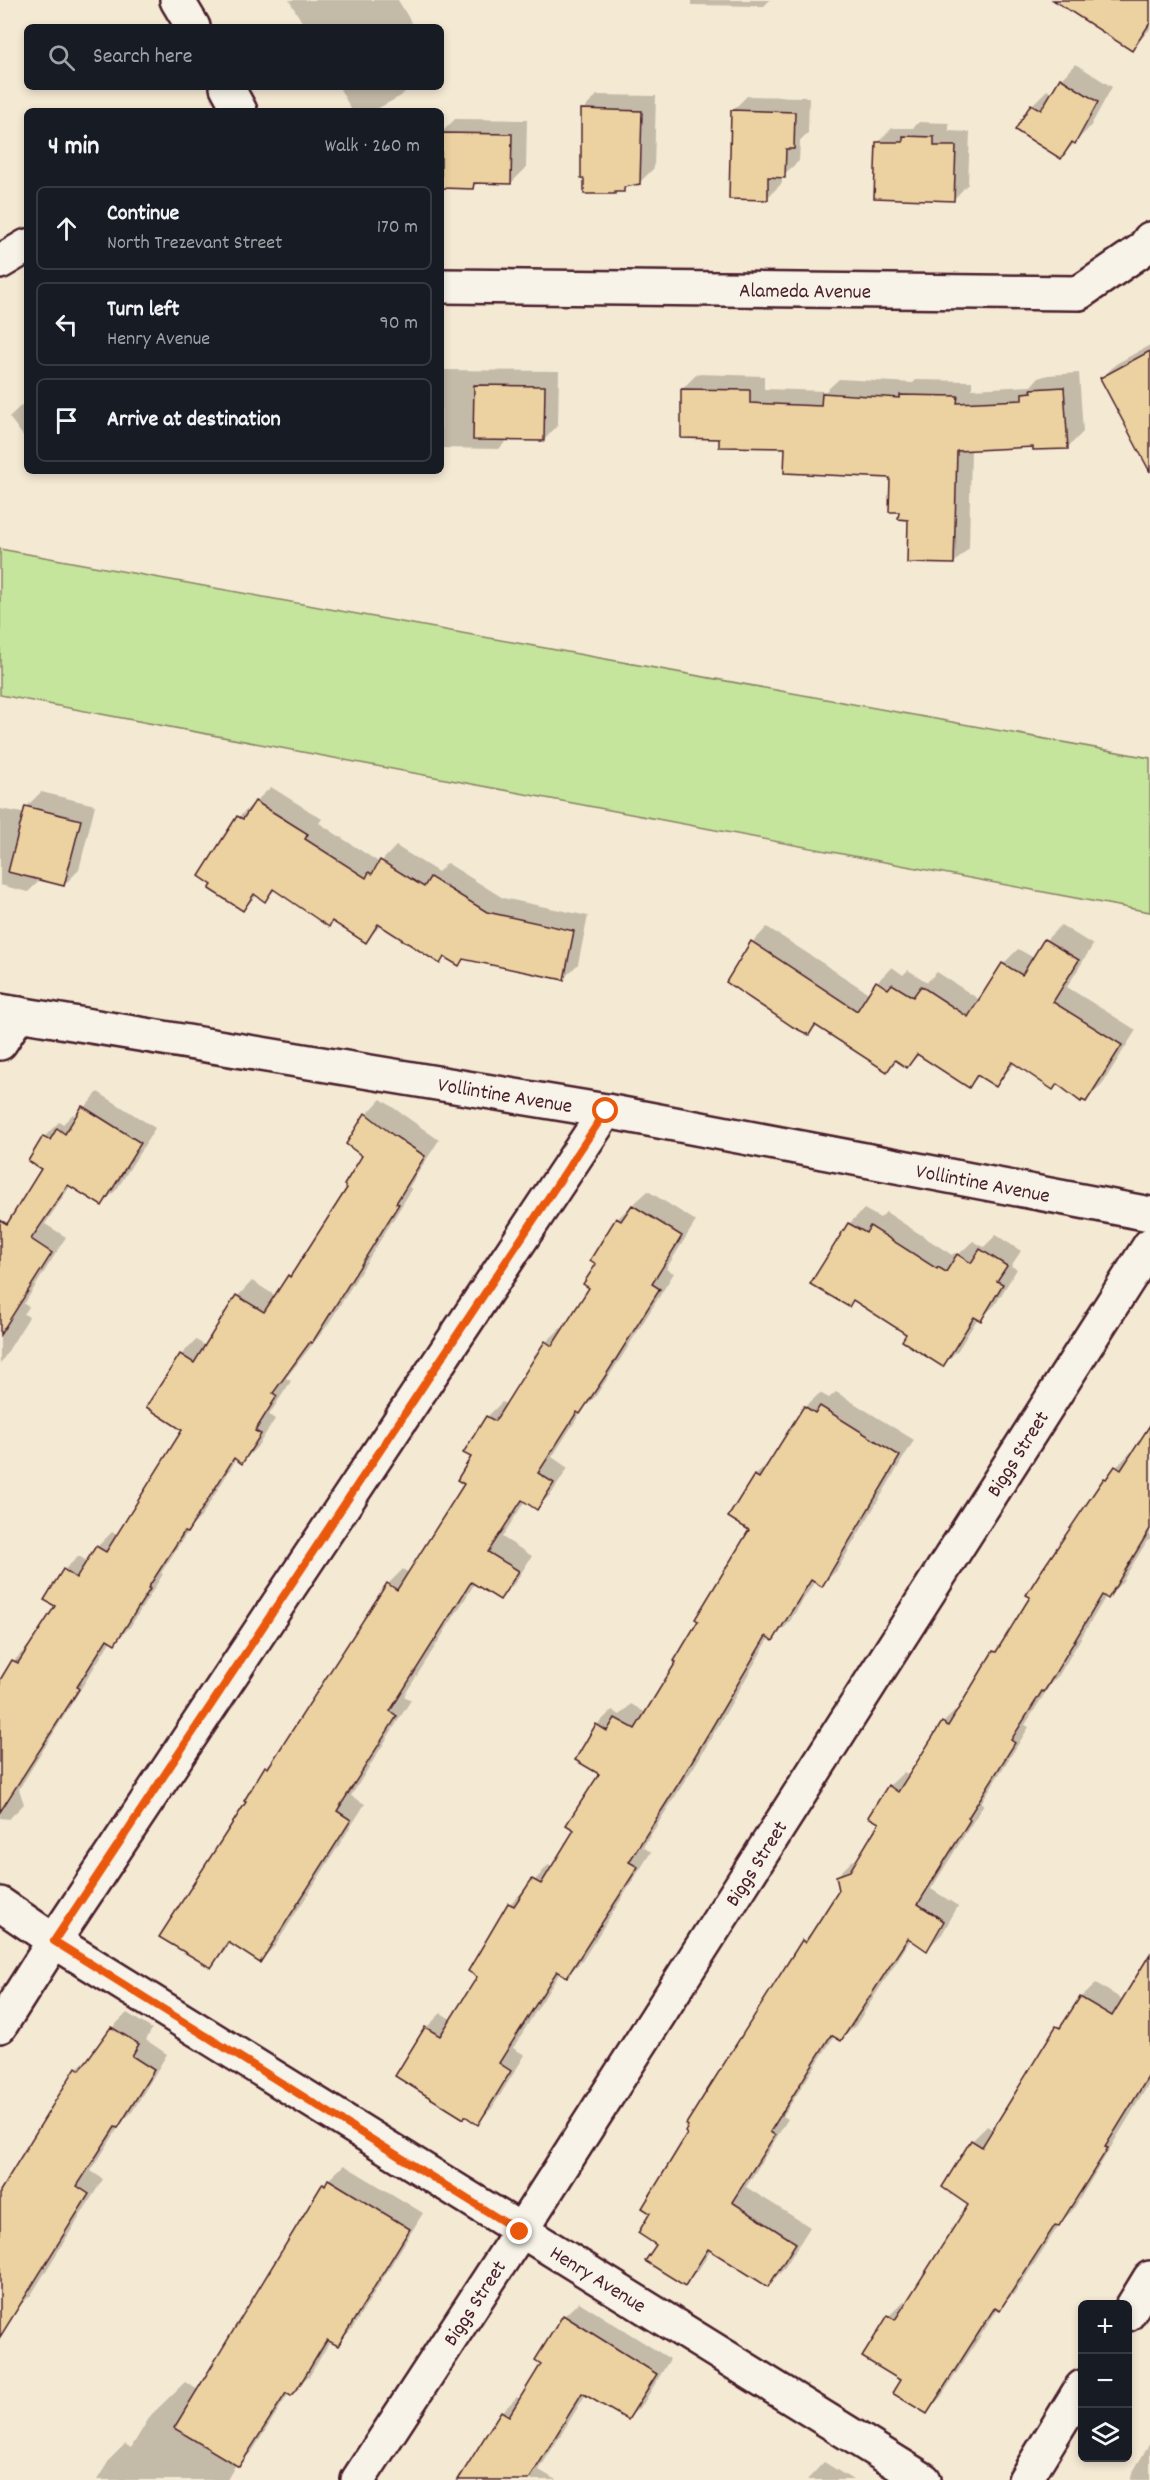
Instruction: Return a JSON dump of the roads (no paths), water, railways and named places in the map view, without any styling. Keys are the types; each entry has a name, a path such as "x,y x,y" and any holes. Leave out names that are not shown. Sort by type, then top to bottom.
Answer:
{"street":[{"path":"177,0 191,24"},
{"path":"229,90 238,108"},
{"name":"Alameda Avenue","path":"444,286 1079,293 1143,249 1150,238"},
{"path":"0,262 24,248"},
{"path":"0,1043 10,1013"},
{"name":"Vollintine Avenue","path":"10,1013 606,1111 1150,1214"},
{"path":"0,2026 54,1941 606,1111"},
{"name":"Biggs Street","path":"358,2480 520,2232 1150,1245"},
{"name":"Henry Avenue","path":"0,1904 54,1941 520,2232 924,2480"},
{"path":"1132,2307 1150,2277"},
{"path":"1025,2480 1078,2394"}]}
